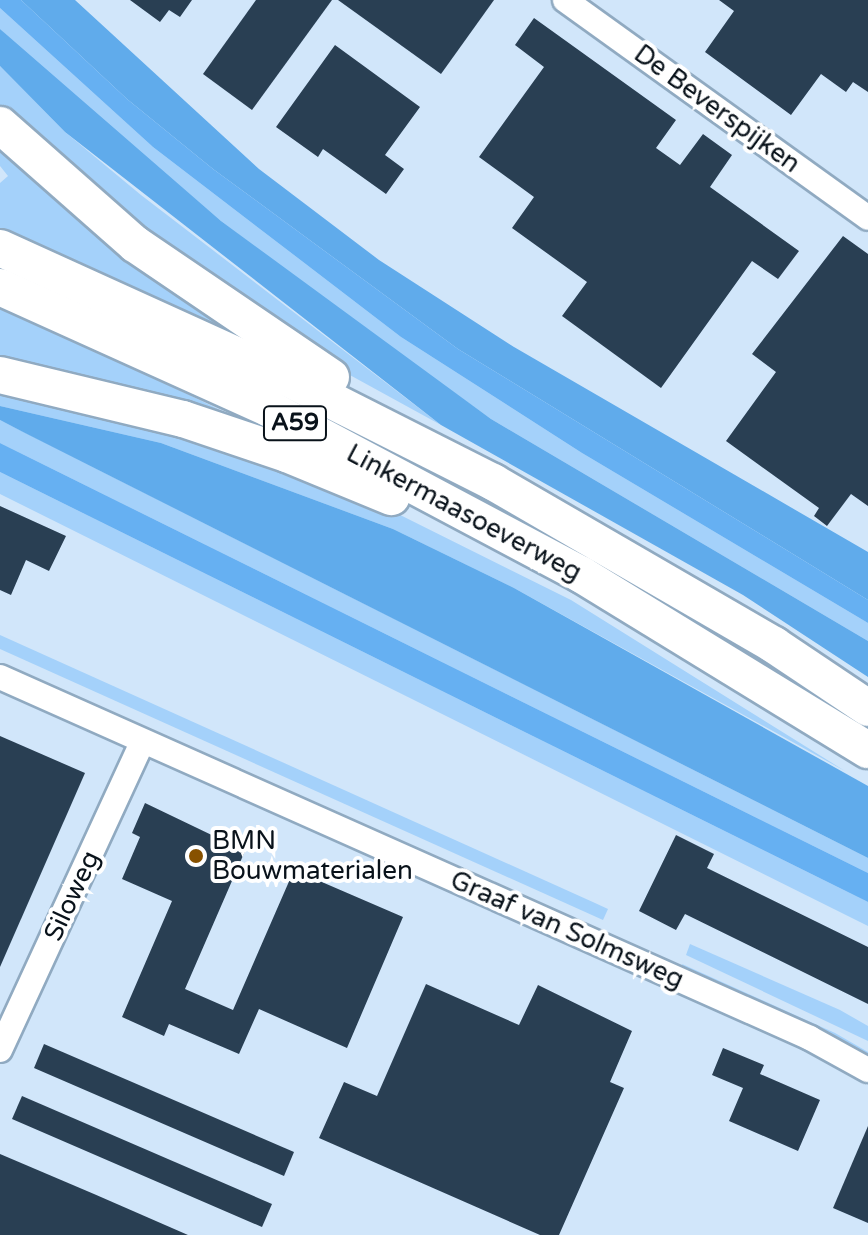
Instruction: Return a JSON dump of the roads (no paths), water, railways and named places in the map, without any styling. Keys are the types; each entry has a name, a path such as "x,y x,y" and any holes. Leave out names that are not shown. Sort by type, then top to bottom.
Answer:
{"highway":[{"name":"A59","path":"0,125 75,194 203,295 439,439 493,482"},
{"name":"Linkermaasoeverweg","path":"0,248 287,378 493,482 774,645 868,708"},
{"name":"Linkermaasoeverweg","path":"0,287 268,408 582,575 868,750"},
{"name":"A59","path":"0,375 183,419 287,454 521,559 582,575"}],"street":[{"name":"De Beverspijken","path":"565,0 868,218"},
{"name":"Graaf van Solmsweg","path":"0,677 810,1038 868,1070"},
{"name":"Siloweg","path":"0,1050 143,741"}],"place":[{"name":"BMN Bouwmaterialen","path":"196,856"}]}
